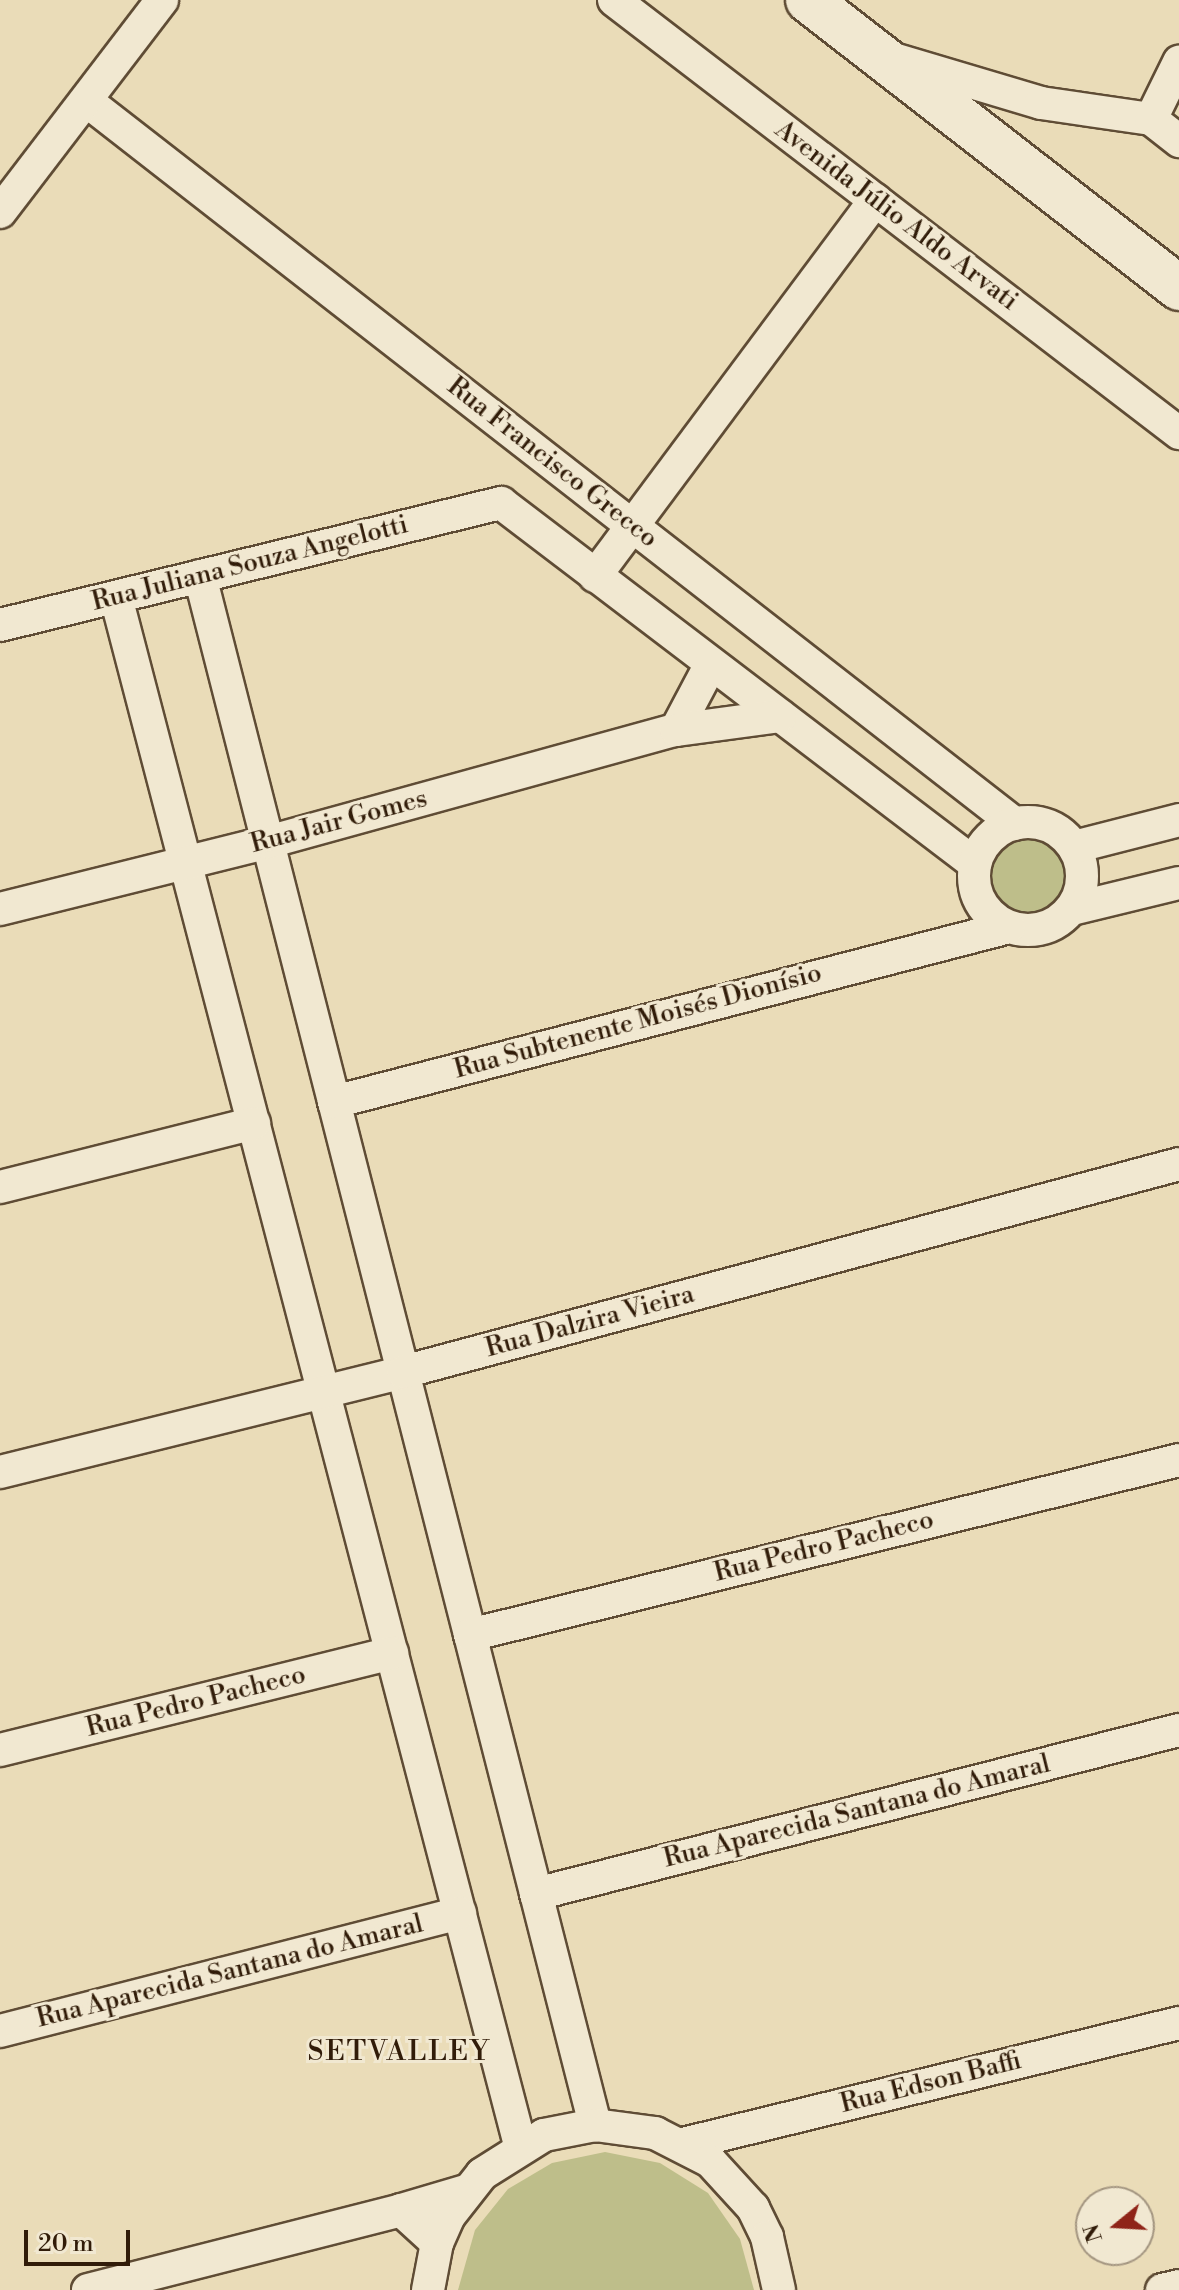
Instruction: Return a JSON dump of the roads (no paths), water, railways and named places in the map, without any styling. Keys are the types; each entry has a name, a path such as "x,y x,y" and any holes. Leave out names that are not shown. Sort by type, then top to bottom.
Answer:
{"main road":[{"path":"808,0 1179,288"}],"street":[{"path":"0,212 88,102 162,0"},
{"name":"Avenida Júlio Aldo Arvati","path":"614,0 1179,433"},
{"path":"880,55 1041,103 1151,119 1179,141"},
{"path":"1151,119 1179,62"},
{"name":"Rua Francisco Grecco","path":"88,102 1015,824"},
{"path":"875,200 595,576 975,864"},
{"name":"Rua Juliana Souza Angelotti","path":"0,625 501,503 595,576"},
{"path":"200,576 595,2125"},
{"path":"116,597 520,2145"},
{"path":"676,730 711,664"},
{"name":"Rua Jair Gomes","path":"0,909 268,842 676,730 780,716"},
{"path":"1074,847 1179,820"},
{"path":"1072,909 1082,881 1074,847 1042,824 1015,824 994,834 975,864 977,894 983,908 1009,927 1042,930 1072,909 1179,883"},
{"name":"Rua Subtenente Moisés Dionísio","path":"942,941 983,908"},
{"name":"Rua Subtenente Moisés Dionísio","path":"334,1102 942,941 1009,927"},
{"path":"0,1187 254,1123"},
{"name":"Rua Dalzira Vieira","path":"0,1472 403,1372 1179,1164"},
{"name":"Rua Pedro Pacheco","path":"470,1635 1179,1460"},
{"name":"Rua Pedro Pacheco","path":"0,1750 392,1653"},
{"name":"Rua Aparecida Santana do Amaral","path":"536,1894 1179,1730"},
{"name":"Rua Aparecida Santana do Amaral","path":"0,2031 460,1913"},
{"name":"Rua Edson Baffi","path":"683,2144 1179,2023"},
{"path":"428,2290 437,2243 465,2191 520,2145 595,2125 640,2129 683,2144 710,2161 753,2208 767,2237 779,2290"},
{"path":"88,2290 465,2191"},
{"path":"401,2210 437,2243"},
{"path":"1162,2290 1179,2286"}],"district":[{"name":"SETVALLEY","path":"399,2052"}]}
